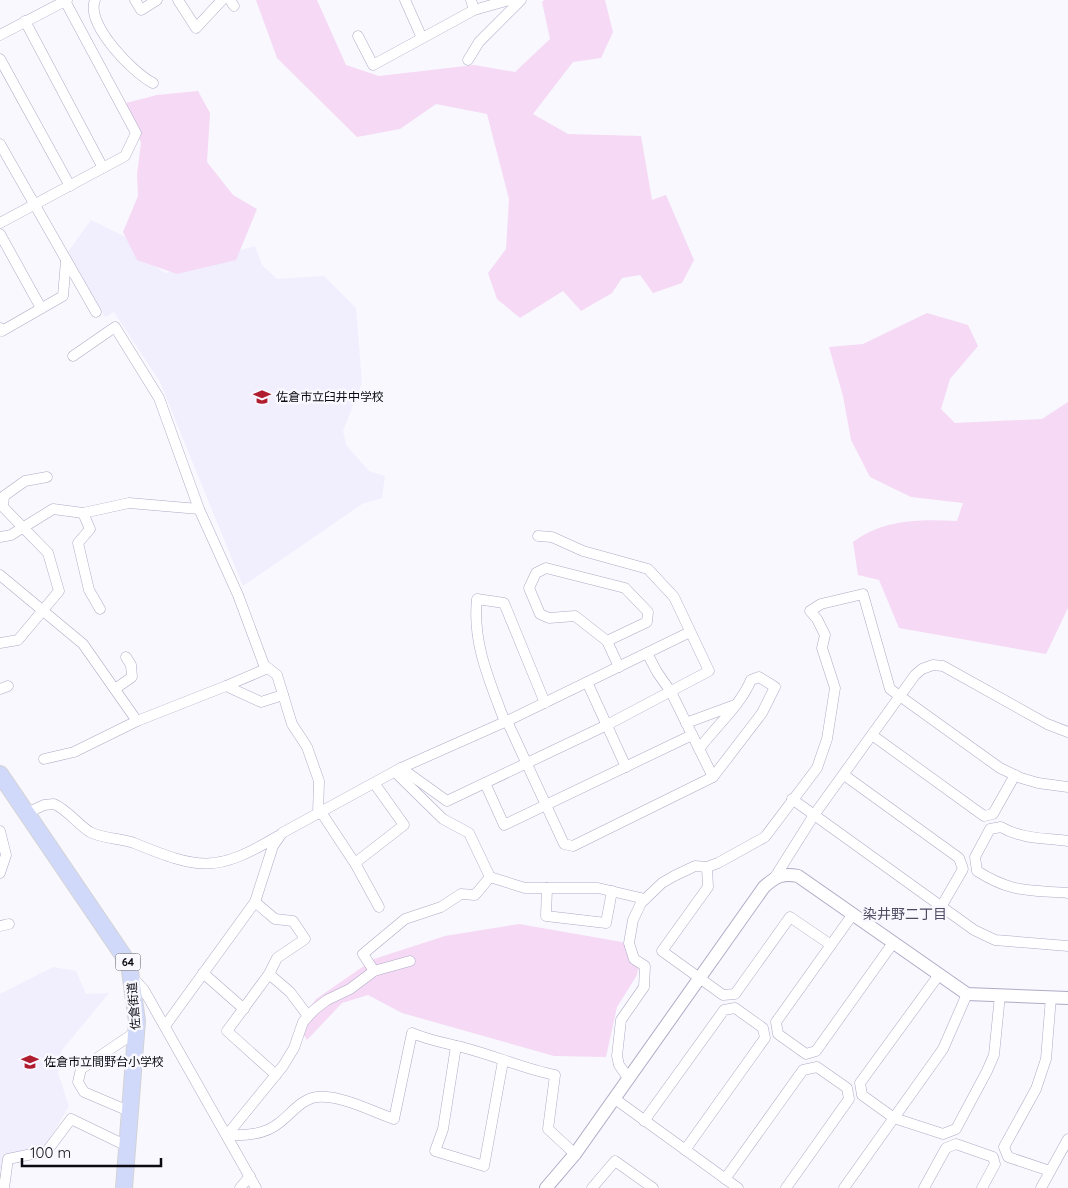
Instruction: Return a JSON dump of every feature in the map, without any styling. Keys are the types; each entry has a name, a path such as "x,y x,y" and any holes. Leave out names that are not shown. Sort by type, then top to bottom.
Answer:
{"main road":[{"name":"佐倉街道","path":"1,780 27,813 129,964 137,1030 124,1188"}],"street":[{"path":"0,35 66,0 136,133 125,156 0,223"},
{"path":"94,0 92,6 95,18 118,54 141,77 153,84"},
{"path":"135,0 141,10 157,0"},
{"path":"178,0 196,28 222,0"},
{"path":"405,0 422,38"},
{"path":"471,0 474,10"},
{"path":"358,36 373,65 474,10 509,0"},
{"path":"468,60 479,42 521,0"},
{"path":"25,21 103,168"},
{"path":"0,59 70,186"},
{"path":"0,144 96,312"},
{"path":"0,234 41,308"},
{"path":"0,328 2,331 63,296 66,261"},
{"path":"73,356 115,327 159,398 199,509 238,595 264,665 277,675 292,724 307,747 319,781 320,813 355,863 379,907"},
{"path":"0,643 18,640 59,591 48,552 3,507 4,496 25,481 47,477"},
{"path":"0,537 11,535 53,509 83,513 129,503 199,509"},
{"path":"83,513 90,529 78,543 89,590 100,609"},
{"path":"398,770 446,801 607,725 709,672 674,597 648,569 583,551 552,537 538,536"},
{"path":"607,641 647,622 648,612 625,588 546,568 536,573 530,588 540,614 549,618 575,616 607,641 619,667"},
{"path":"0,576 83,644 137,721"},
{"path":"629,1079 619,1065 617,1056 620,1020 644,987 645,966 634,958 629,943 633,920 641,903 662,883 674,876 694,866 707,867 735,855 765,837 817,768 827,739 835,699 835,688 822,648 825,635 817,619 810,611 822,604 863,594 890,689 1000,768 1038,784 1068,786"},
{"path":"545,703 504,603 477,599 475,627 477,644 506,722 564,844 573,846 713,777 762,713 775,687 759,677 751,680 744,697 735,705 699,749"},
{"path":"27,813 44,805 54,804 62,807 89,831 97,835 134,843 150,851 192,863 216,864 232,860 398,770 506,722 690,632"},
{"path":"647,653 671,692 713,777"},
{"path":"115,689 132,677 131,666 126,657"},
{"path":"546,1188 575,1154 764,887 775,877 814,815 899,696 922,669 933,665 943,666 1047,724 1068,732"},
{"path":"44,759 74,752 137,721 268,668"},
{"path":"587,682 626,767"},
{"path":"226,686 262,702 283,695"},
{"path":"686,723 735,705"},
{"path":"485,783 504,825 692,735"},
{"path":"872,735 984,816 993,814 1015,775"},
{"path":"398,770 443,819 469,833 490,877 525,888 598,888 645,899"},
{"path":"844,775 959,858 963,869 941,907"},
{"path":"355,863 404,826 374,783"},
{"path":"792,799 974,930 995,940 1068,946"},
{"path":"1068,840 1025,836 1012,833 1000,827 990,829 974,857 977,870 1004,886 1012,889 1068,893"},
{"path":"0,831 6,855 0,873"},
{"path":"165,1026 256,902 274,846 282,833"},
{"path":"707,867 708,887 662,951 723,995 735,994 790,917 831,945"},
{"path":"775,877 787,874 798,876 938,976 967,994 1068,998"},
{"path":"374,970 363,954 405,919 441,907 461,894 475,895 490,877"},
{"path":"547,888 546,916 606,923 612,891"},
{"path":"256,902 275,919 294,921 305,939 277,958 269,974 227,1031 276,1075"},
{"path":"853,914 776,1022 778,1034 806,1054 816,1051 893,943"},
{"path":"228,1135 276,1075 294,1048 297,1035 308,1016 327,1000 350,989 374,970 410,961"},
{"path":"203,973 244,1008"},
{"path":"269,974 290,992 308,1016"},
{"path":"938,976 860,1083 862,1095 894,1118 943,1134 956,1129 987,1072 994,1055 1000,995"},
{"path":"132,977 144,990 228,1135 256,1188"},
{"path":"844,1188 943,1049 967,994"},
{"path":"1050,1171 1008,1157 1004,1147 1036,1089 1046,1059 1051,997"},
{"path":"644,1121 724,1010 735,1008 763,1028 765,1038 685,1150"},
{"path":"131,1112 84,1092 78,1082 81,1069 137,1030"},
{"path":"228,1135 253,1134 266,1131 278,1124 304,1102 316,1097 335,1099 394,1119 412,1033 433,1042 456,1046 526,1070 555,1075 548,1129 575,1154"},
{"path":"456,1046 443,1129 435,1151 484,1166 503,1061"},
{"path":"725,1179 804,1070 817,1067 847,1088 849,1099 786,1188"},
{"path":"614,1100 738,1188"},
{"path":"4,1188 3,1177 8,1159 47,1151 70,1119 128,1147"},
{"path":"1041,1188 1068,1139"},
{"path":"924,1188 946,1148 956,1144 992,1157 995,1164 982,1188"},
{"path":"592,1188 615,1161 653,1188"},
{"path":"240,1188 250,1176"}],"shaded area":[{"path":"256,0 317,0 346,65 379,76 474,65 515,72 550,39 542,2 544,0 605,0 613,32 601,58 573,62 533,114 568,134 641,136 652,200 666,195 694,260 682,283 653,293 640,275 622,278 612,293 581,311 563,291 520,318 497,299 488,273 506,249 509,199 487,114 436,104 400,129 357,137 277,58"},
{"path":"198,91 210,113 207,162 233,195 257,209 236,260 177,274 137,260 123,232 138,196 137,174 141,143 126,103 157,95"},
{"name":"佐倉市立臼井中学校","path":"91,220 146,247 142,259 166,273 255,246 262,265 277,279 324,276 356,308 362,383 343,431 346,445 369,471 385,476 382,498 362,504 243,586 160,382 114,312 105,317 67,253"},
{"path":"927,313 968,325 978,346 950,379 941,409 955,423 1042,419 1068,402 1068,608 1046,654 899,628 879,580 858,575 853,542 877,529 903,522 957,521 963,503 911,497 870,477 851,440 843,396 829,347 863,344"},
{"path":"519,924 622,942 640,959 637,975 617,1007 606,1057 554,1056 402,1013 368,995 342,1003 307,1040 297,1024 316,999 374,959 445,936"},
{"name":"佐倉市立間野台小学校","path":"53,967 76,971 86,994 109,993 62,1050 58,1073 69,1106 46,1145 3,1155 2,1169 0,1169 0,994"}],"place":[{"name":"佐倉市立臼井中学校","path":"262,397"},
{"name":"佐倉市立間野台小学校","path":"30,1062"}],"district":[{"name":"染井野二丁目","path":"905,914"}]}
